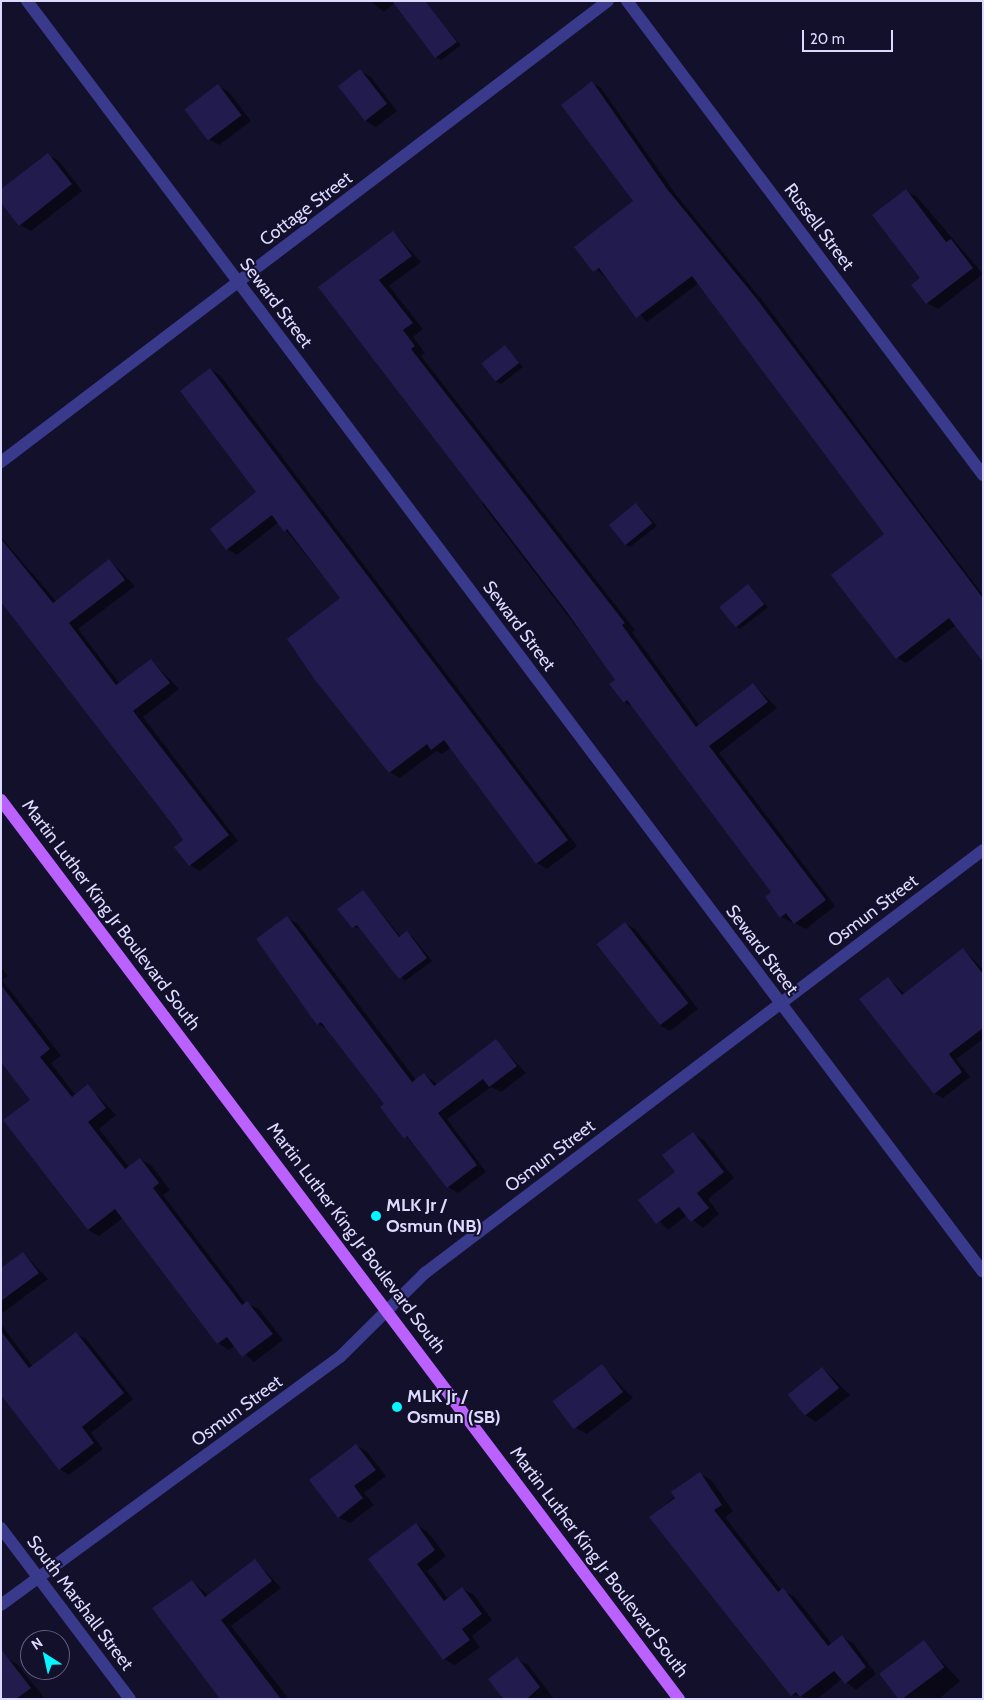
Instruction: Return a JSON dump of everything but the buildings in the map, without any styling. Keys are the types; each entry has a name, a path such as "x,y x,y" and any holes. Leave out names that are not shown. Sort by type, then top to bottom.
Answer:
{"main road":[{"name":"Martin Luther King Jr Boulevard South","path":"1,800 388,1309 679,1699"}],"street":[{"name":"Seward Street","path":"27,1 983,1272"},
{"name":"Cottage Street","path":"1,462 608,1"},
{"name":"Russell Street","path":"627,1 983,474"},
{"name":"Osmun Street","path":"1,1605 340,1357 425,1272 983,850"},
{"name":"South Marshall Street","path":"1,1528 130,1699"}],"place":[{"name":"MLK Jr / Osmun (NB)","path":"376,1216"},
{"name":"MLK Jr / Osmun (SB)","path":"397,1407"}]}
